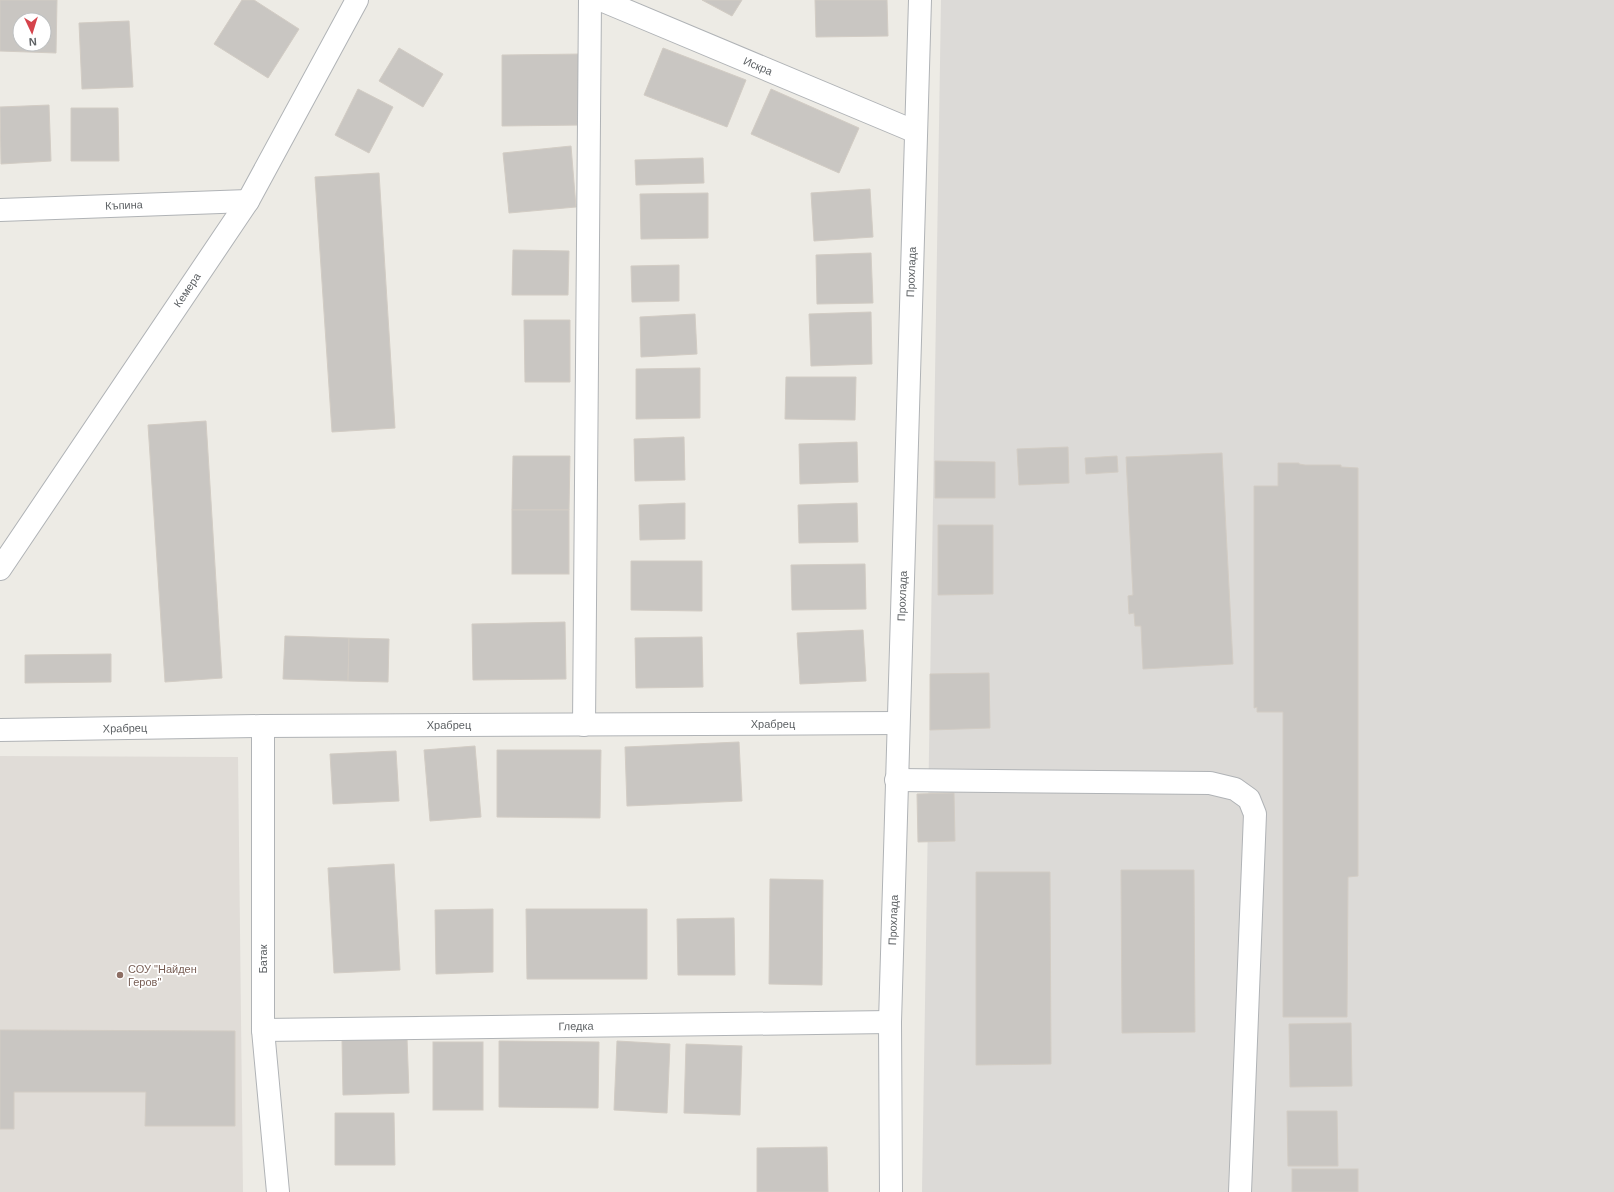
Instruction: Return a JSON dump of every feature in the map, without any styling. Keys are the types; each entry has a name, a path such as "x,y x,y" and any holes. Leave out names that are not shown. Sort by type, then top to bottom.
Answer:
{"street":[{"name":"Кемера","path":"0,569 248,201 357,0"},
{"path":"584,724 590,0"},
{"name":"Искра","path":"601,0 916,132"},
{"name":"Прохлада","path":"891,1192 890,1022 920,0"},
{"name":"Къпина","path":"0,210 248,201"},
{"name":"Храбрец","path":"0,730 263,726 898,724"},
{"name":"Батак","path":"263,726 263,1030 278,1192"},
{"path":"896,780 1210,784 1235,789 1249,799 1255,814 1240,1192"},
{"name":"Гледка","path":"263,1030 890,1022"}],"shaded area":[{"path":"941,0 1614,0 1614,1192 922,1192"},
{"name":"СОУ \"Найден Геров\"","path":"0,756 238,757 243,1192 0,1192"}],"building":[{"path":"0,0 57,0 56,53 28,52 52,52 52,12 12,12 12,51 0,51"},
{"path":"242,0 254,0 299,29 268,78 214,44"},
{"path":"702,0 742,0 732,16"},
{"path":"815,0 887,0 888,36 816,37"},
{"path":"129,21 133,87 82,89 79,23"},
{"path":"399,48 443,74 423,107 379,81"},
{"path":"663,48 746,80 727,127 644,95"},
{"path":"582,54 583,125 502,126 502,55"},
{"path":"358,89 393,107 369,153 335,135"},
{"path":"771,89 859,128 839,173 751,134"},
{"path":"49,105 51,161 1,164 0,107"},
{"path":"71,108 118,108 119,161 71,161"},
{"path":"571,146 576,207 509,213 503,153"},
{"path":"703,158 704,183 636,185 635,160"},
{"path":"379,173 395,428 332,432 315,177"},
{"path":"870,189 873,237 814,241 811,193"},
{"path":"708,193 708,238 641,239 640,194"},
{"path":"513,250 569,251 568,295 512,295"},
{"path":"871,253 873,303 817,304 816,255"},
{"path":"679,265 679,301 632,302 631,266"},
{"path":"871,312 872,364 811,366 809,314"},
{"path":"695,314 697,354 641,357 640,317"},
{"path":"524,320 570,320 570,382 525,382"},
{"path":"700,368 700,418 636,419 636,369"},
{"path":"786,377 856,377 855,420 785,419"},
{"path":"206,421 222,678 165,682 148,425"},
{"path":"684,437 685,480 635,481 634,439"},
{"path":"857,442 858,482 800,484 799,444"},
{"path":"1068,447 1069,483 1019,485 1017,449"},
{"path":"1222,453 1233,664 1143,669 1141,626 1135,626 1134,613 1129,614 1128,596 1133,595 1126,457"},
{"path":"513,456 570,456 569,510 512,510"},
{"path":"1117,456 1118,472 1086,474 1085,458"},
{"path":"935,461 995,462 995,498 935,498"},
{"path":"1278,463 1341,465 1341,467 1358,468 1358,876 1348,877 1347,1017 1283,1017 1283,712 1257,712 1257,707 1254,708 1254,486 1278,486"},
{"path":"685,503 685,539 640,540 639,505"},
{"path":"857,503 858,542 799,543 798,505"},
{"path":"512,510 569,510 569,574 512,574"},
{"path":"938,525 993,525 993,594 938,595"},
{"path":"631,561 702,561 702,611 631,610"},
{"path":"865,564 866,609 792,610 791,565"},
{"path":"565,622 566,679 473,680 472,624"},
{"path":"863,630 866,681 800,684 797,633"},
{"path":"285,636 349,638 348,681 283,679"},
{"path":"702,637 703,687 636,688 635,638"},
{"path":"349,638 389,639 388,682 348,681"},
{"path":"111,654 111,682 25,683 25,655"},
{"path":"989,673 990,728 930,730 930,674"},
{"path":"739,742 742,801 627,806 625,747"},
{"path":"475,746 481,817 430,821 424,750"},
{"path":"497,750 601,750 600,818 497,817"},
{"path":"396,751 399,801 333,804 330,754"},
{"path":"954,793 955,841 918,842 917,794"},
{"path":"394,864 400,970 334,973 328,868"},
{"path":"1121,870 1194,870 1195,1032 1122,1033"},
{"path":"976,872 1050,872 1051,1064 976,1065"},
{"path":"770,879 823,880 822,985 769,984"},
{"path":"493,909 493,972 436,974 435,910"},
{"path":"526,909 647,909 647,979 527,979"},
{"path":"734,918 735,975 678,975 677,919"},
{"path":"1351,1023 1352,1086 1290,1087 1289,1024"},
{"path":"0,1030 235,1031 235,1126 145,1126 146,1092 14,1092 14,1129 0,1129"},
{"path":"407,1038 409,1093 343,1095 342,1040"},
{"path":"499,1041 599,1042 598,1108 499,1107"},
{"path":"617,1041 670,1044 667,1113 614,1110"},
{"path":"433,1042 483,1042 483,1110 433,1110"},
{"path":"686,1044 742,1046 740,1115 684,1113"},
{"path":"1287,1111 1337,1111 1338,1166 1288,1166"},
{"path":"335,1113 394,1113 395,1165 335,1165"},
{"path":"827,1147 828,1192 757,1192 757,1148"},
{"path":"1292,1169 1358,1169 1358,1192 1292,1192"}],"place":[{"name":"СОУ \"Найден Геров\"","path":"120,975"}]}
